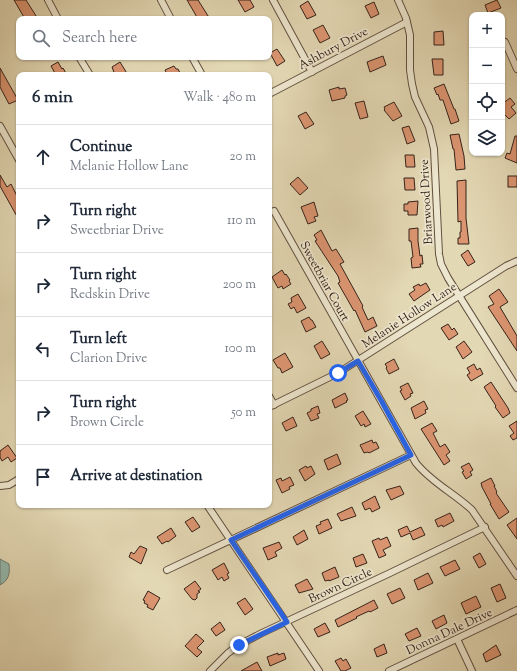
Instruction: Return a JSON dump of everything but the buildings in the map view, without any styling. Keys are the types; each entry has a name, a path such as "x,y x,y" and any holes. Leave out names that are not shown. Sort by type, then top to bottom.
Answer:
{"street":[{"path":"48,0 56,16"},
{"path":"161,0 169,16"},
{"path":"273,0 312,72"},
{"name":"Briarwood Drive","path":"398,0 408,22 411,40 410,70 415,97 429,127 434,149 439,254 445,273 517,388"},
{"name":"Ashbury Drive","path":"272,92 408,22"},
{"path":"505,42 517,69"},
{"path":"82,60 88,72"},
{"path":"194,60 200,72"},
{"path":"0,126 16,155"},
{"name":"Sweetbriar Court","path":"274,211 411,455 423,472 472,510 517,576"},
{"name":"Melanie Hollow Lane","path":"272,406 358,361 506,266 517,261"},
{"path":"167,570 411,455"},
{"path":"0,486 9,486 16,481"},
{"path":"209,508 319,671"},
{"name":"Brown Circle","path":"210,671 219,661 239,645 485,527"},
{"name":"Donna Dale Drive","path":"390,671 517,610"},
{"path":"457,639 472,671"}],"water":[{"path":"0,559 9,564 9,571 7,579 0,585"}],"route":[{"path":"239,645 287,622 231,540 411,455 358,361 338,373"}]}
